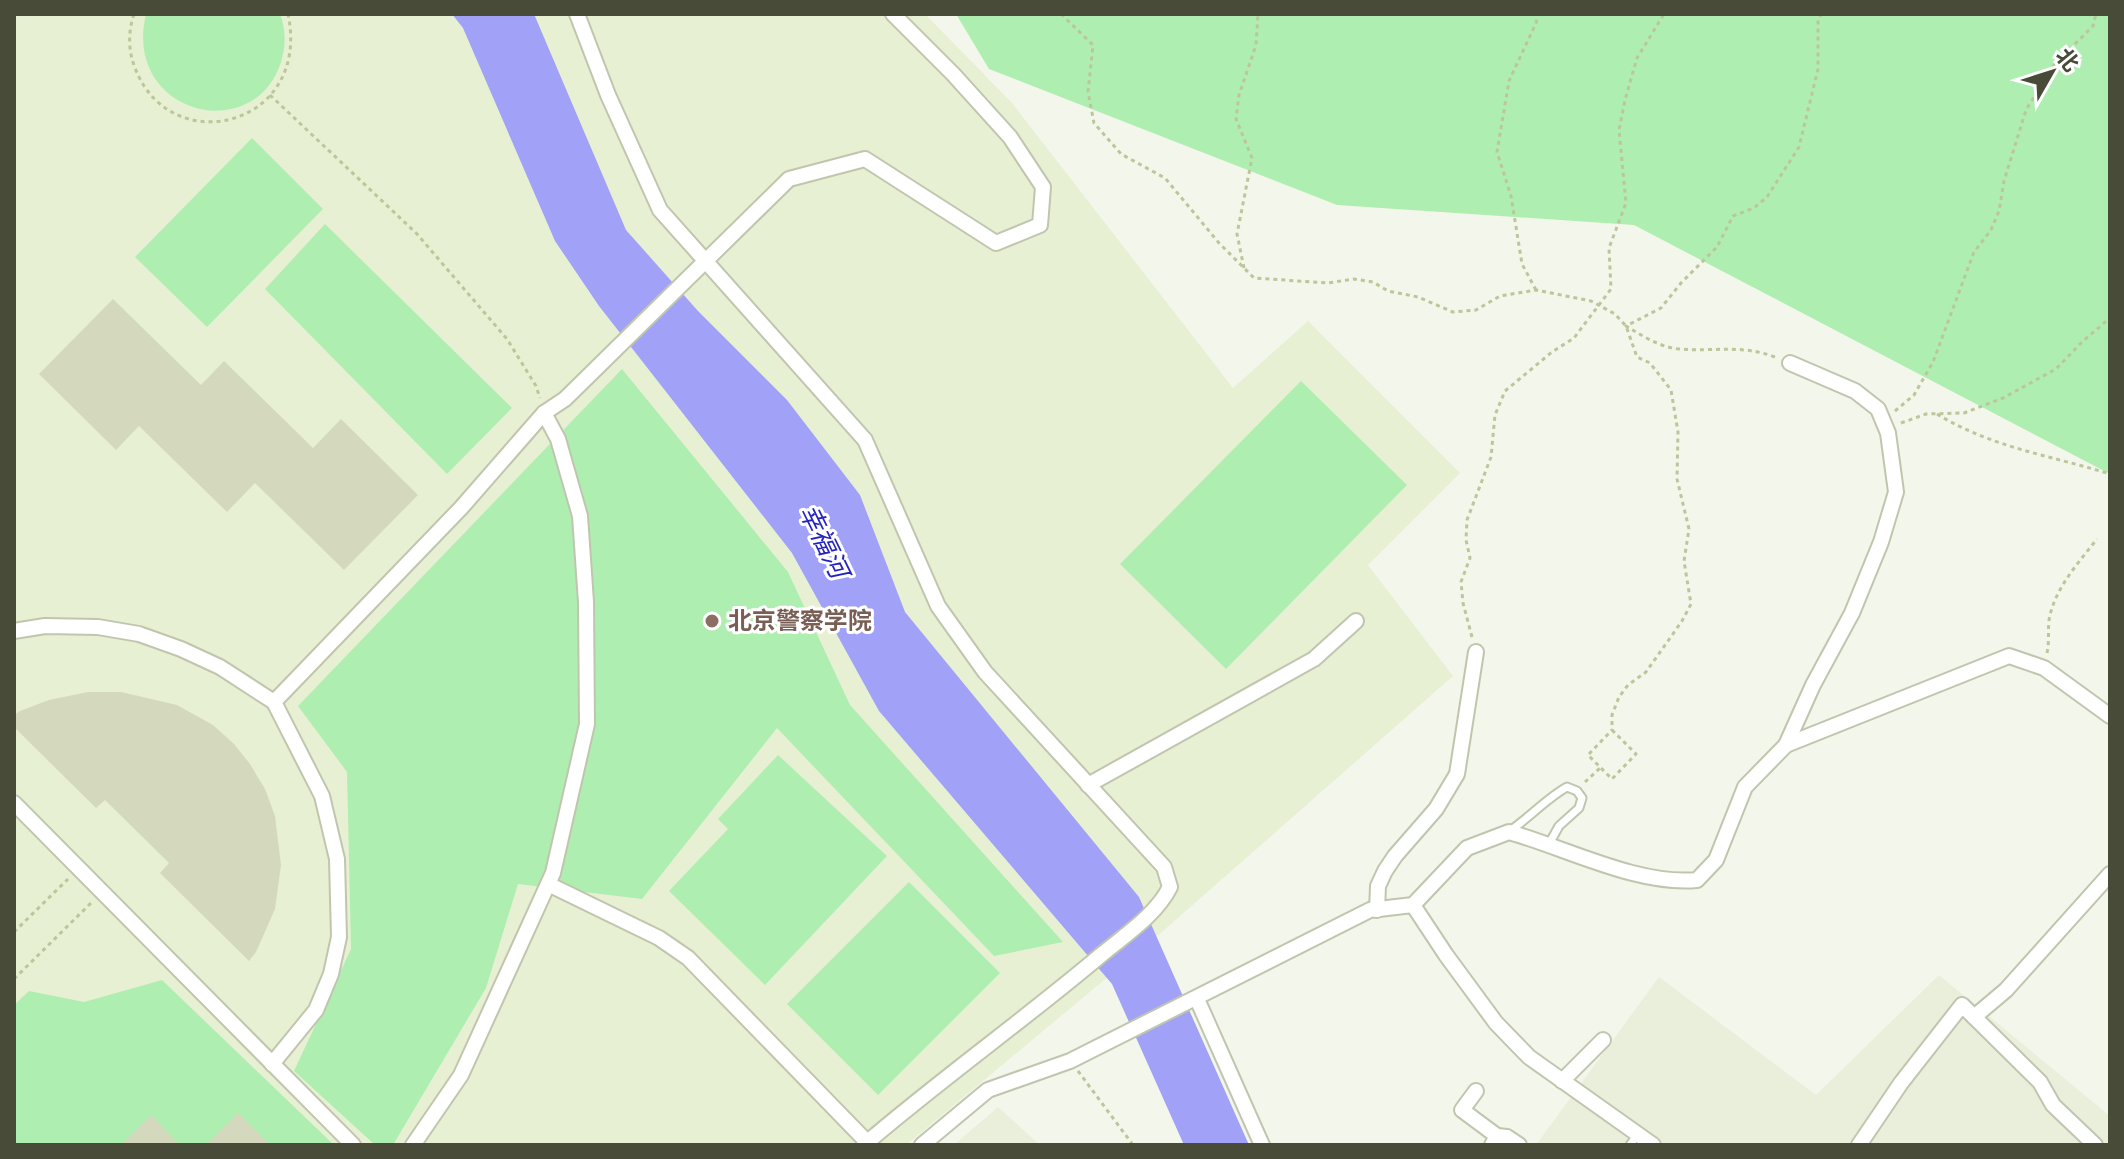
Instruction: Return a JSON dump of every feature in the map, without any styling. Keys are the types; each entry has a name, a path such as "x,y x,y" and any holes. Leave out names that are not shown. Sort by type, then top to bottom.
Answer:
{"street":[{"path":"548,884 659,938 688,958 865,1144 1081,972 1148,915 1170,887 1164,867 985,672 938,606 865,440 660,210 608,95 577,14"},
{"path":"274,702 461,508 544,413 565,399 789,179 865,159 996,243 1040,225 1043,187 1010,137 893,14"},
{"path":"931,1142 988,1090 1070,1061 1370,910 1413,905 1467,848 1509,832 1596,862 1675,882 1697,880 1716,860 1745,787 1786,745 1813,685 1852,613 1881,542 1896,492 1888,433 1878,409 1855,391 1790,363"},
{"path":"413,1145 461,1075 553,873 587,724 586,602 580,516 558,439 544,413"},
{"path":"1088,785 1314,659 1356,621"},
{"path":"14,631 45,626 98,627 139,634 220,667 274,702 322,796 337,859 339,937 331,974 316,1010 272,1064"},
{"path":"1377,910 1378,886 1385,871 1436,809 1457,774 1476,652"},
{"path":"1786,745 2009,656 2044,668 2110,716"},
{"path":"14,803 353,1145"},
{"path":"1974,1017 2006,990 2110,874"},
{"path":"1413,905 1496,1023 1529,1057 1634,1140 1653,1145"},
{"path":"1194,1000 1262,1145"},
{"path":"1859,1145 1901,1083 1962,1005 2040,1082 2053,1105 2095,1145"},
{"path":"1562,1081 1603,1040"},
{"path":"1476,1091 1462,1110 1494,1141 1507,1137 1519,1145"}],"lane":[{"path":"1509,832 1557,792 1567,787 1577,791 1582,798 1579,808 1559,826 1549,844"}],"path":[{"path":"134,14 129,29 130,56 140,82 158,103 182,117 209,122 236,118 260,106 279,87 290,63 293,36 288,14"},
{"path":"1061,14 1093,45 1088,92 1094,123 1121,154 1165,178 1219,243 1254,278 1328,283 1354,279 1373,282 1388,291 1418,297 1453,312 1476,310 1500,296 1536,290 1591,301 1657,344 1679,349 1731,347 1757,350 1790,363"},
{"path":"1244,268 1237,234 1252,158 1236,119 1239,95 1256,45 1258,14"},
{"path":"1536,290 1522,264 1511,196 1497,152 1509,81 1538,14"},
{"path":"1476,652 1463,603 1461,582 1470,558 1466,540 1467,520 1491,457 1495,415 1505,391 1574,338 1611,289 1609,248 1626,203 1619,130 1637,58 1664,14"},
{"path":"1626,326 1661,308 1717,247 1733,216 1754,208 1767,197 1799,147 1818,69 1818,20 1821,14"},
{"path":"1881,418 1901,408 1914,395 1933,362 1974,252 1991,230 1999,211 2004,181 2026,110 2054,65 2093,26 2096,14"},
{"path":"270,95 417,234 507,339 536,386 544,413"},
{"path":"1888,433 1905,419 1964,413 2029,385 2056,369 2110,318"},
{"path":"1612,730 1636,754 1612,779 1588,755 1612,730 1612,715 1619,697 1646,672 1691,604 1684,561 1689,529 1677,479 1678,432 1671,390 1650,363 1637,357 1626,326"},
{"path":"1936,414 1962,429 2008,447 2110,474"},
{"path":"2044,668 2050,640 2049,618 2057,594 2097,539"},
{"path":"1577,791 1600,767"},
{"path":"14,932 78,868"},
{"path":"14,979 102,892"},
{"path":"1070,1061 1133,1145"}],"shaded area":[{"name":"北京警察学院","path":"14,14 925,14 1012,103 1233,388 1308,321 1460,473 1368,565 1453,676 1163,931 906,1145 14,1145"},
{"path":"1939,975 2110,1116 2110,1145 1536,1145 1659,977 1816,1095"},
{"path":"998,1107 1040,1145 954,1145"}],"green space":[{"path":"146,14 280,14 285,38 281,62 266,88 245,104 220,111 194,107 171,96 153,76 144,48"},
{"path":"956,14 2110,14 2110,474 1634,225 1337,205 989,69"},
{"path":"252,138 323,209 207,327 135,257"},
{"path":"325,224 512,408 447,474 265,289"},
{"path":"622,369 788,572 850,705 1063,942 994,956 777,728 642,899 518,884 486,988 393,1145 375,1145 294,1071 351,949 347,772 298,706"},
{"path":"1301,381 1407,485 1226,669 1120,564"},
{"path":"778,755 887,856 765,985 669,891 728,829 718,819"},
{"path":"909,882 1000,973 878,1095 787,1004"},
{"path":"162,980 334,1145 14,1145 14,1005 29,991 84,1002"}],"water":[{"name":"幸福河","path":"452,14 534,14 626,230 698,311 787,400 860,495 905,612 1139,897 1249,1145 1184,1145 1112,984 879,711 792,553 599,306 555,241 463,28"}],"building":[{"path":"113,299 201,385 224,361 313,448 341,419 418,495 344,570 255,483 227,512 139,426 116,450 39,374"},
{"path":"88,692 121,692 177,705 213,725 234,744 265,789 275,816 281,865 275,909 249,961 160,873 169,863 105,800 96,808 14,727 14,715 20,711 49,700"},
{"path":"238,1113 270,1145 206,1145"},
{"path":"151,1115 180,1145 121,1145"}],"place":[{"name":"北京警察学院","path":"712,621"}]}
